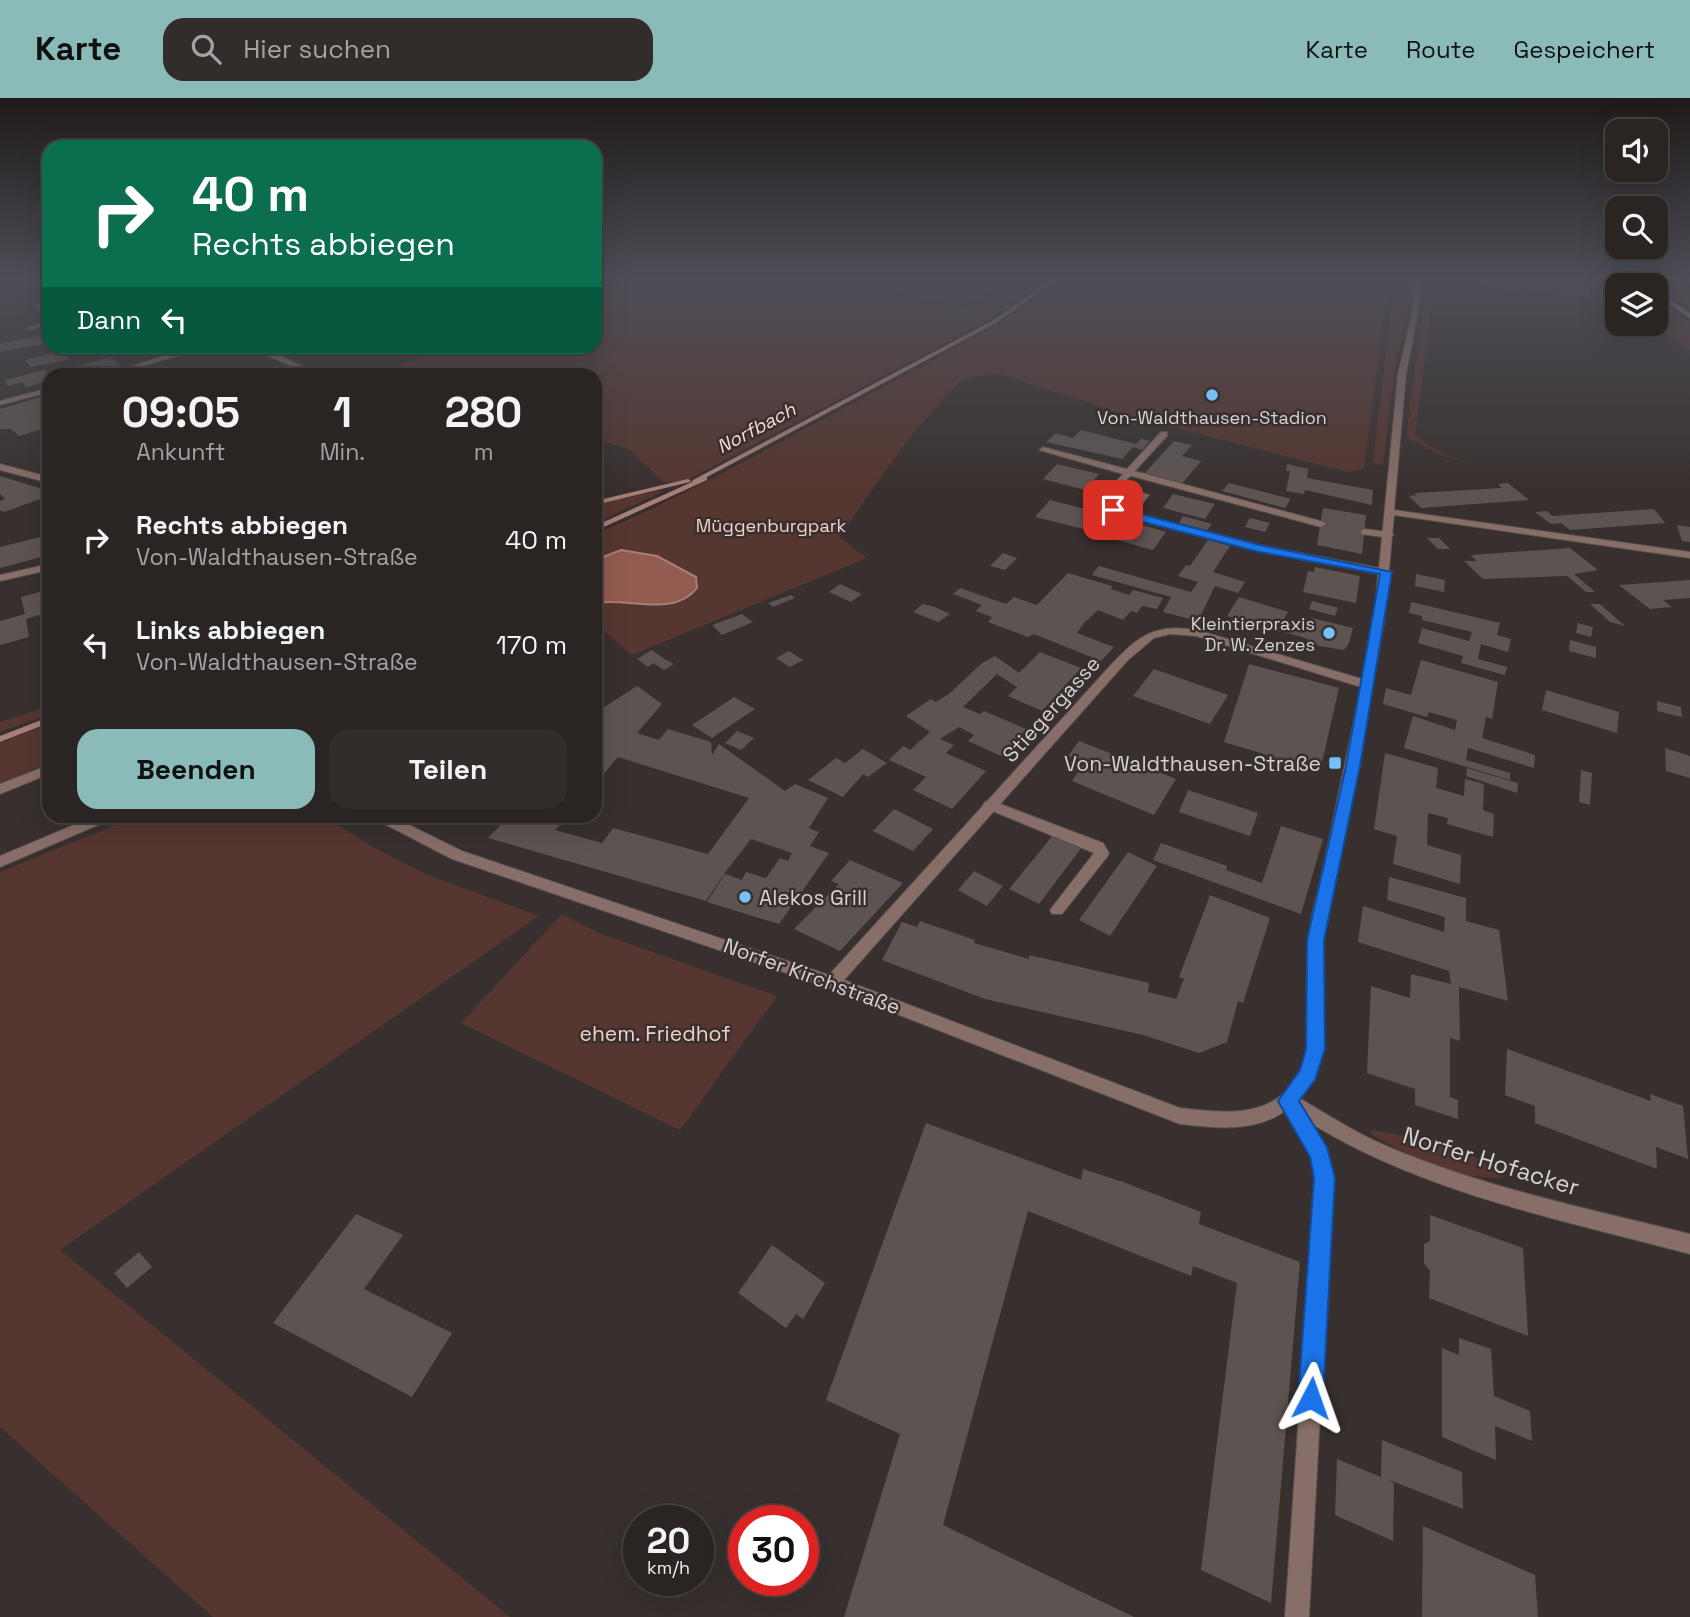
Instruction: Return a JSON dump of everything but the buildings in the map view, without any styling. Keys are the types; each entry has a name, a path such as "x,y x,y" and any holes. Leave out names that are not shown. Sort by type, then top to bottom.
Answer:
{"street":[{"path":"1297,1617 1324,1178 1320,1154 1288,1101 1308,1074 1315,1049 1316,940 1368,685 1386,572 1402,374 1407,350"},
{"path":"131,368 179,354"},
{"path":"271,354 301,368"},
{"path":"0,403 42,392"},
{"path":"1164,434 1098,506 1259,548 1386,572"},
{"path":"1043,450 1321,524"},
{"path":"0,467 42,478"},
{"path":"1114,488 1144,495 1129,514"},
{"path":"1390,512 1690,555"},
{"path":"1364,532 1389,535"},
{"path":"0,578 42,569"},
{"name":"Stiegergasse","path":"832,982 1135,645 1160,631 1197,633 1368,685"},
{"path":"0,789 42,772"},
{"path":"990,805 1098,847 1102,853 1057,910"},
{"path":"0,862 91,823"},
{"name":"Norfer Kirchstraße","path":"394,823 457,855 832,982 1180,1116 1220,1121 1247,1118 1271,1111 1288,1101"},
{"name":"Norfer Hofacker","path":"1288,1101 1356,1140 1396,1159 1493,1191 1690,1244"}],"green space":[{"path":"602,350 932,350 684,482 663,482 630,450 602,440 602,368 398,366 435,354 602,354"},
{"name":"Müggenburgpark","path":"950,350 1380,350 1364,469 1348,472 1133,417 996,373 960,381 906,442 839,537 867,558 632,655 602,630 602,531 739,465"},
{"path":"1387,350 1398,350 1383,465 1373,463"},
{"path":"1417,350 1426,350 1415,436 1445,455 1471,464 1443,456 1407,437 1408,419 1412,414 1409,412"},
{"path":"656,491 664,491 602,520 602,503"},
{"path":"42,708 42,717 0,732 0,722"},
{"path":"42,727 42,766 0,784 0,743"},
{"path":"121,823 335,823 371,846 428,875 539,916 60,1250 510,1617 213,1617 0,1427 0,872"},
{"name":"ehem. Friedhof","path":"562,914 599,933 777,996 680,1130 461,1023"},
{"path":"1372,1130 1459,1150 1490,1167 1503,1178 1450,1171 1385,1142 1370,1133"}],"shaded area":[{"path":"621,550 657,556 696,577 697,588 687,597 663,604 602,602 602,557"}],"waterway":[{"name":"Norfbach","path":"602,526 705,479 695,481 942,350"},
{"path":"602,501 688,481"},
{"name":"Norfbach","path":"0,739 42,723"}],"place":[{"name":"Von-Waldthausen-Stadion","path":"1212,395"},
{"name":"Kleintierpraxis Dr. W. Zenzes","path":"1329,633"},
{"name":"Von-Waldthausen-Straße","path":"1335,763"},
{"name":"Alekos Grill","path":"745,897"}],"route":[{"path":"1113,510 1259,548 1386,572 1353,766 1316,940 1315,1049 1308,1074 1288,1101 1308,1130 1320,1154 1324,1178 1311,1398"}]}
